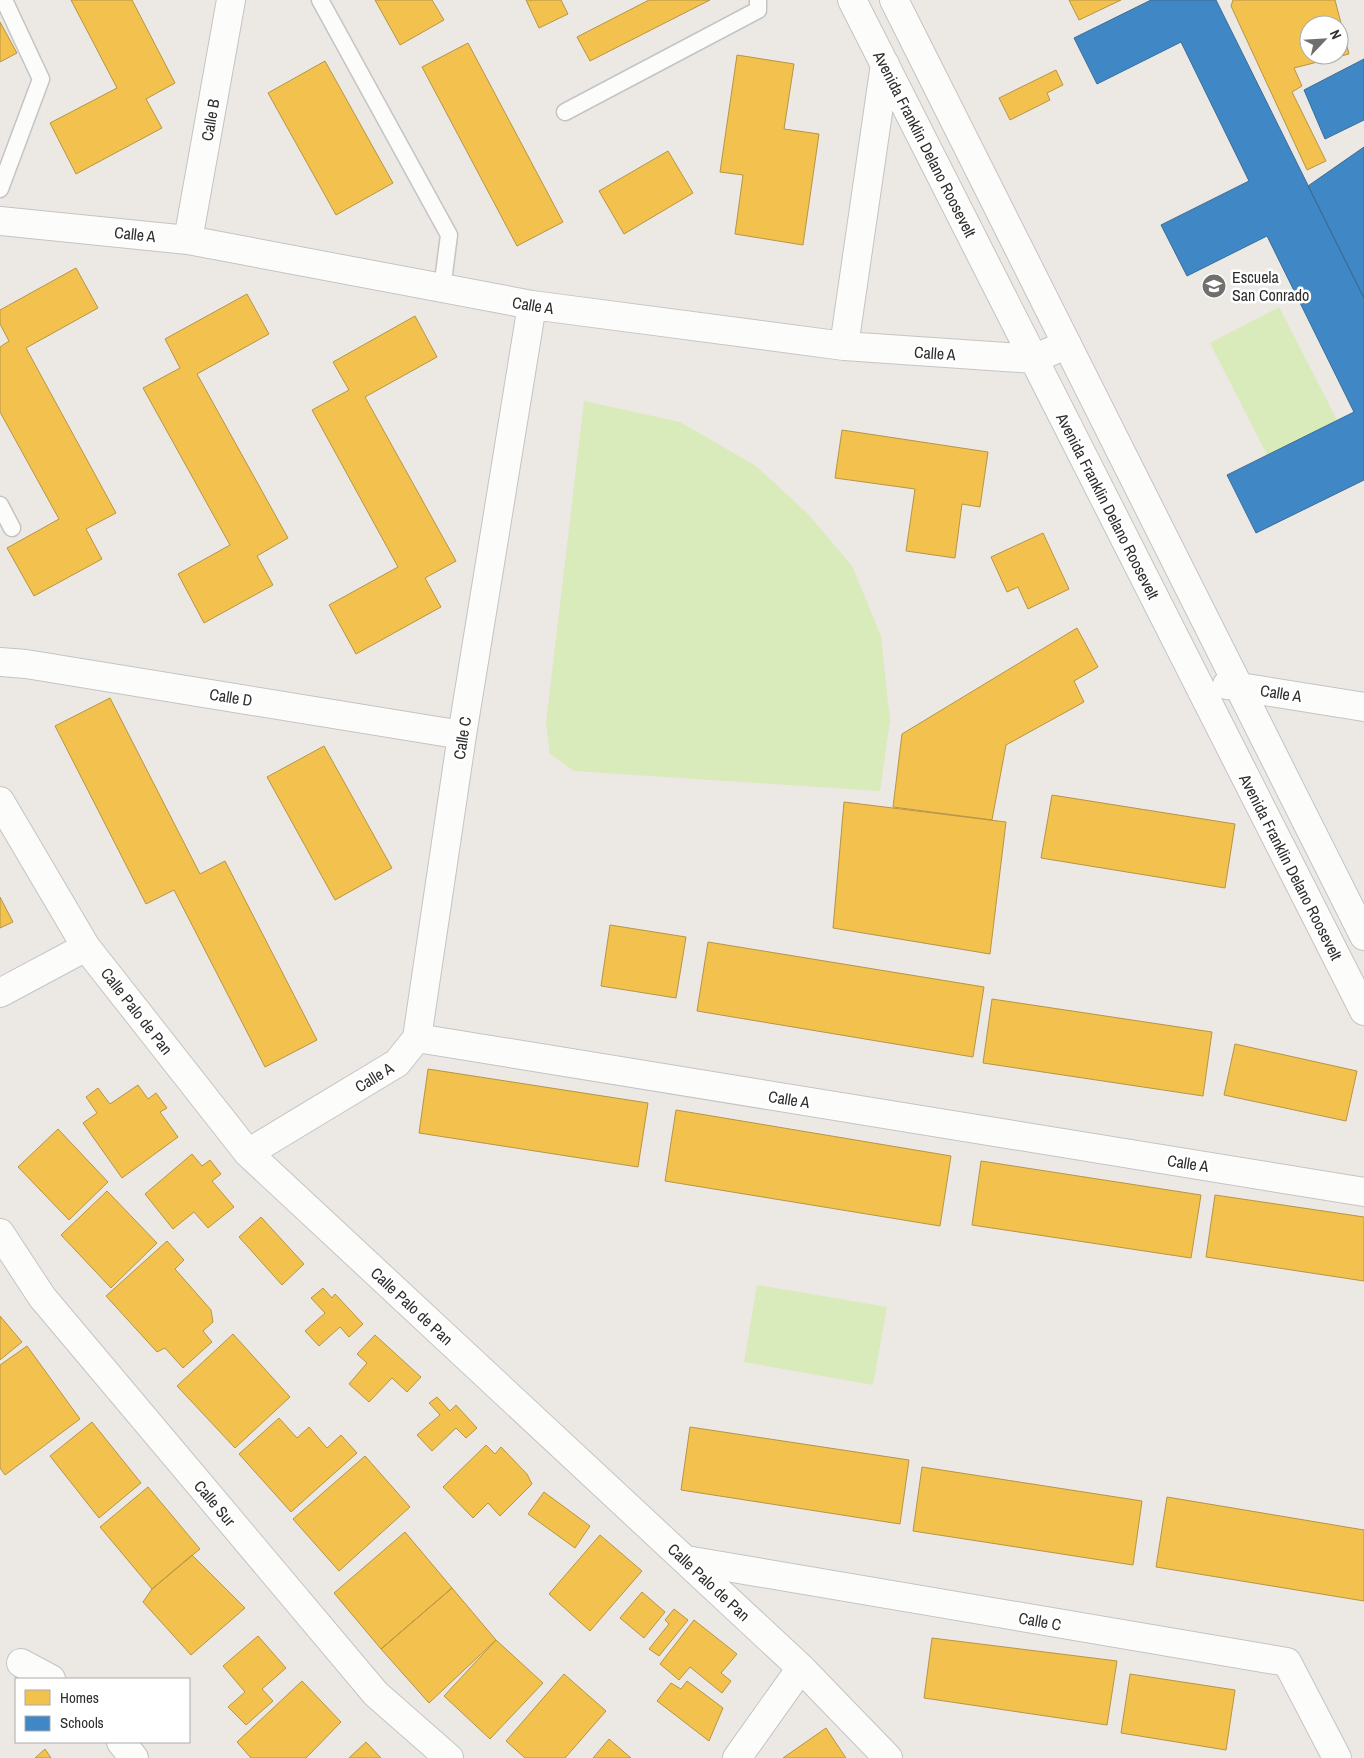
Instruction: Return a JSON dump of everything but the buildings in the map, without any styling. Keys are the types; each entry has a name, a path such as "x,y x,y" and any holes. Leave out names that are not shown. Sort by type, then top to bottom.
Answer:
{"street":[{"name":"Calle B","path":"188,240 231,0"},
{"name":"Avenida Franklin Delano Roosevelt","path":"852,0 1364,1011"},
{"name":"Avenida Franklin Delano Roosevelt","path":"894,0 1364,936"},
{"path":"844,346 885,64"},
{"name":"Calle A","path":"0,221 188,240 532,305 844,346 1034,359 1067,344"},
{"name":"Calle C","path":"417,1038 462,735 532,305"},
{"name":"Calle D","path":"0,662 26,664 462,735"},
{"name":"Calle A","path":"1198,683 1240,686 1364,706"},
{"name":"Calle Palo de Pan","path":"0,801 86,947 248,1153 801,1668 888,1758"},
{"path":"0,993 86,947"},
{"name":"Calle A","path":"248,1153 397,1063 417,1038 1364,1192"},
{"name":"Calle Sur","path":"0,1233 42,1297 376,1694 448,1758"},
{"name":"Calle C","path":"686,1560 1287,1662 1337,1758"},
{"path":"21,1663 49,1678"},
{"path":"737,1758 801,1668"},
{"path":"122,1743 134,1758"}],"lane":[{"path":"0,189 41,79 4,0"},
{"path":"320,0 449,235 442,288"},
{"path":"565,112 758,10 758,0"},
{"path":"0,505 12,528"}],"green space":[{"path":"1279,307 1337,420 1267,455 1210,343"},
{"path":"584,401 680,422 756,466 808,514 852,566 881,636 890,721 880,791 574,771 550,754 546,723"},
{"path":"757,1285 887,1307 873,1385 744,1362"}],"place":[{"name":"Escuela San Conrado","path":"1214,286"}]}
